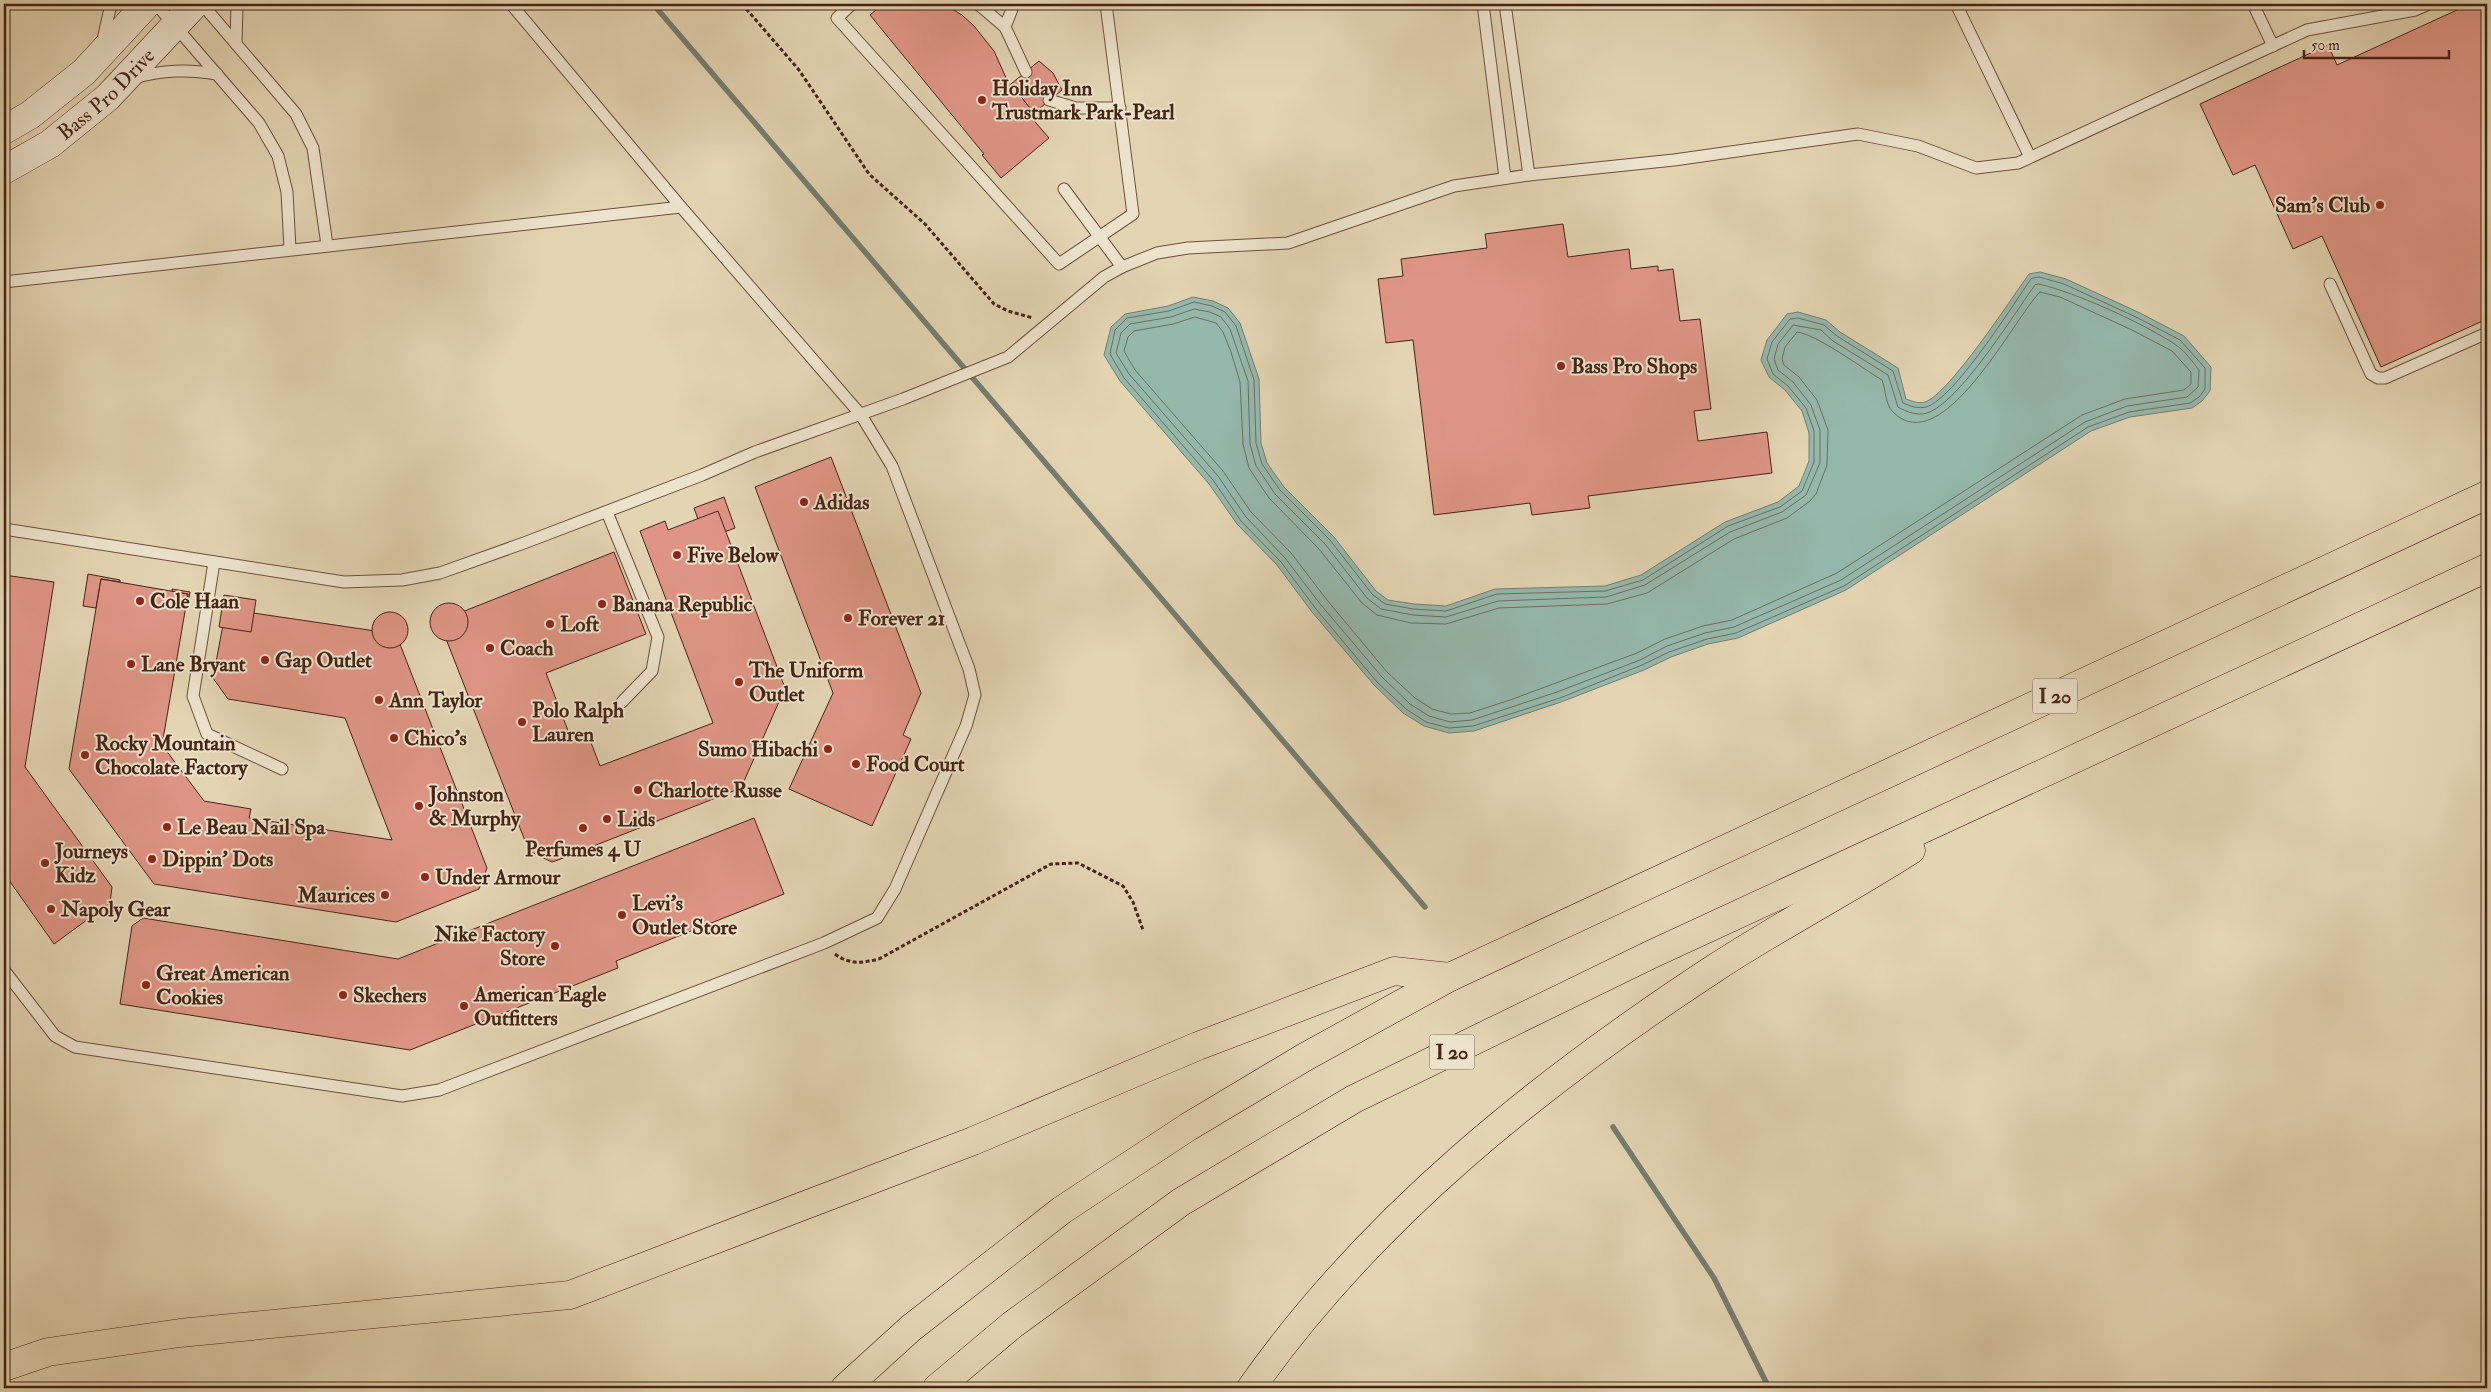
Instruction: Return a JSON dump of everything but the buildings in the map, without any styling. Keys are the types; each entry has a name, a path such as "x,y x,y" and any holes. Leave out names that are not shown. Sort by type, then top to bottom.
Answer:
{"highway":[{"name":"I 20","path":"844,1388 911,1328 1062,1210 1188,1127 1305,1057 1450,977 2487,495"},
{"name":"I 20","path":"937,1388 1012,1325 1181,1202 1354,1100 1650,955 2487,568"},
{"path":"1251,1388 1311,1310 1381,1234 1454,1166 1562,1076 1647,1013 1717,966 1853,887 2009,789"},
{"path":"4,1367 48,1352 180,1333 570,1294 973,1141 1198,1046 1394,971 1450,977"}],"street":[{"name":"Bass Pro Drive","path":"4,130 30,114 84,72 147,4"},
{"name":"Bass Pro Drive","path":"4,170 50,144 108,97 195,4"}],"lane":[{"path":"100,55 111,4"},
{"path":"156,4 259,123 278,156 287,192 290,249"},
{"path":"202,4 296,114 313,148 328,245"},
{"path":"236,44 237,4"},
{"path":"4,970 42,1023 55,1036 75,1047 402,1096 439,1090 824,943 876,918 895,889 966,726 975,695 969,669 892,466 860,414 681,207 511,4"},
{"path":"852,4 837,18 1058,264 1133,214 1106,4"},
{"path":"978,4 1005,28 1026,72"},
{"path":"1005,28 1014,4"},
{"path":"1483,4 1505,178"},
{"path":"1506,4 1529,175"},
{"path":"1956,4 2030,157"},
{"path":"2254,4 2273,46"},
{"path":"4,529 344,582 402,580 457,567 607,512 702,476 755,452 903,399 1008,357 1104,277 1122,267 1157,253 1188,248 1288,243 1454,186 1529,175 1674,160 1858,134 1918,146 1976,168 2018,163 2319,26 2415,10 2429,4"},
{"path":"123,81 159,71 188,69 217,74"},
{"path":"1049,100 1076,108 1120,108"},
{"path":"1064,189 1101,236 1122,267"},
{"path":"4,282 681,207"},
{"path":"2330,284 2371,374 2378,378 2386,378 2487,334"},
{"path":"607,512 658,637 652,671 622,702"},
{"path":"214,562 193,696 207,734 282,769"}],"path":[{"path":"742,4 799,70 869,174 925,224 994,304 1008,312 1032,317 1046,326"},
{"path":"824,943 848,962 864,962 879,959 1050,864 1066,862 1078,863 1104,874 1123,886 1133,902 1143,930"}],"water":[{"path":"2040,272 2066,279 2140,313 2184,336 2211,367 2210,391 2202,401 2192,408 2130,417 2091,431 1846,590 1738,638 1708,644 1671,657 1644,670 1561,702 1474,731 1449,733 1424,726 1403,713 1374,685 1312,612 1277,565 1237,524 1209,484 1120,381 1104,355 1111,327 1125,314 1168,306 1193,297 1213,301 1228,308 1240,323 1259,379 1261,443 1267,463 1284,487 1334,537 1376,591 1388,600 1446,606 1495,589 1605,586 1641,575 1725,522 1778,502 1799,486 1809,461 1809,433 1802,411 1785,390 1769,377 1761,360 1767,340 1787,314 1798,312 1826,320 1840,332 1898,368 1906,399 1922,403 1936,395 1964,365 2029,274"}],"waterway":[{"path":"653,4 1425,907"},
{"path":"1613,1127 1714,1278 1769,1388"}],"place":[{"name":"Holiday Inn Trustmark Park-Pearl","path":"982,100"},
{"name":"Sam's Club","path":"2380,205"},
{"name":"Bass Pro Shops","path":"1561,366"},
{"name":"Adidas","path":"804,502"},
{"name":"Five Below","path":"677,555"},
{"name":"Cole Haan","path":"140,601"},
{"name":"Banana Republic","path":"602,604"},
{"name":"Forever 21","path":"848,618"},
{"name":"Loft","path":"550,624"},
{"name":"Coach","path":"490,648"},
{"name":"Gap Outlet","path":"265,660"},
{"name":"Lane Bryant","path":"131,664"},
{"name":"The Uniform Outlet","path":"739,682"},
{"name":"Ann Taylor","path":"379,700"},
{"name":"Polo Ralph Lauren","path":"522,722"},
{"name":"Chico's","path":"394,738"},
{"name":"Sumo Hibachi","path":"828,749"},
{"name":"Rocky Mountain Chocolate Factory","path":"85,755"},
{"name":"Food Court","path":"856,764"},
{"name":"Charlotte Russe","path":"638,790"},
{"name":"Johnston & Murphy","path":"419,806"},
{"name":"Lids","path":"607,819"},
{"name":"Le Beau Nail Spa","path":"167,827"},
{"name":"Perfumes 4 U","path":"583,828"},
{"name":"Dippin' Dots","path":"152,859"},
{"name":"Journeys Kidz","path":"45,863"},
{"name":"Under Armour","path":"425,877"},
{"name":"Maurices","path":"385,895"},
{"name":"Napoly Gear","path":"51,909"},
{"name":"Levi's Outlet Store","path":"622,915"},
{"name":"Nike Factory Store","path":"555,946"},
{"name":"Great American Cookies","path":"146,985"},
{"name":"Skechers","path":"343,995"},
{"name":"American Eagle Outfitters","path":"464,1006"}]}
